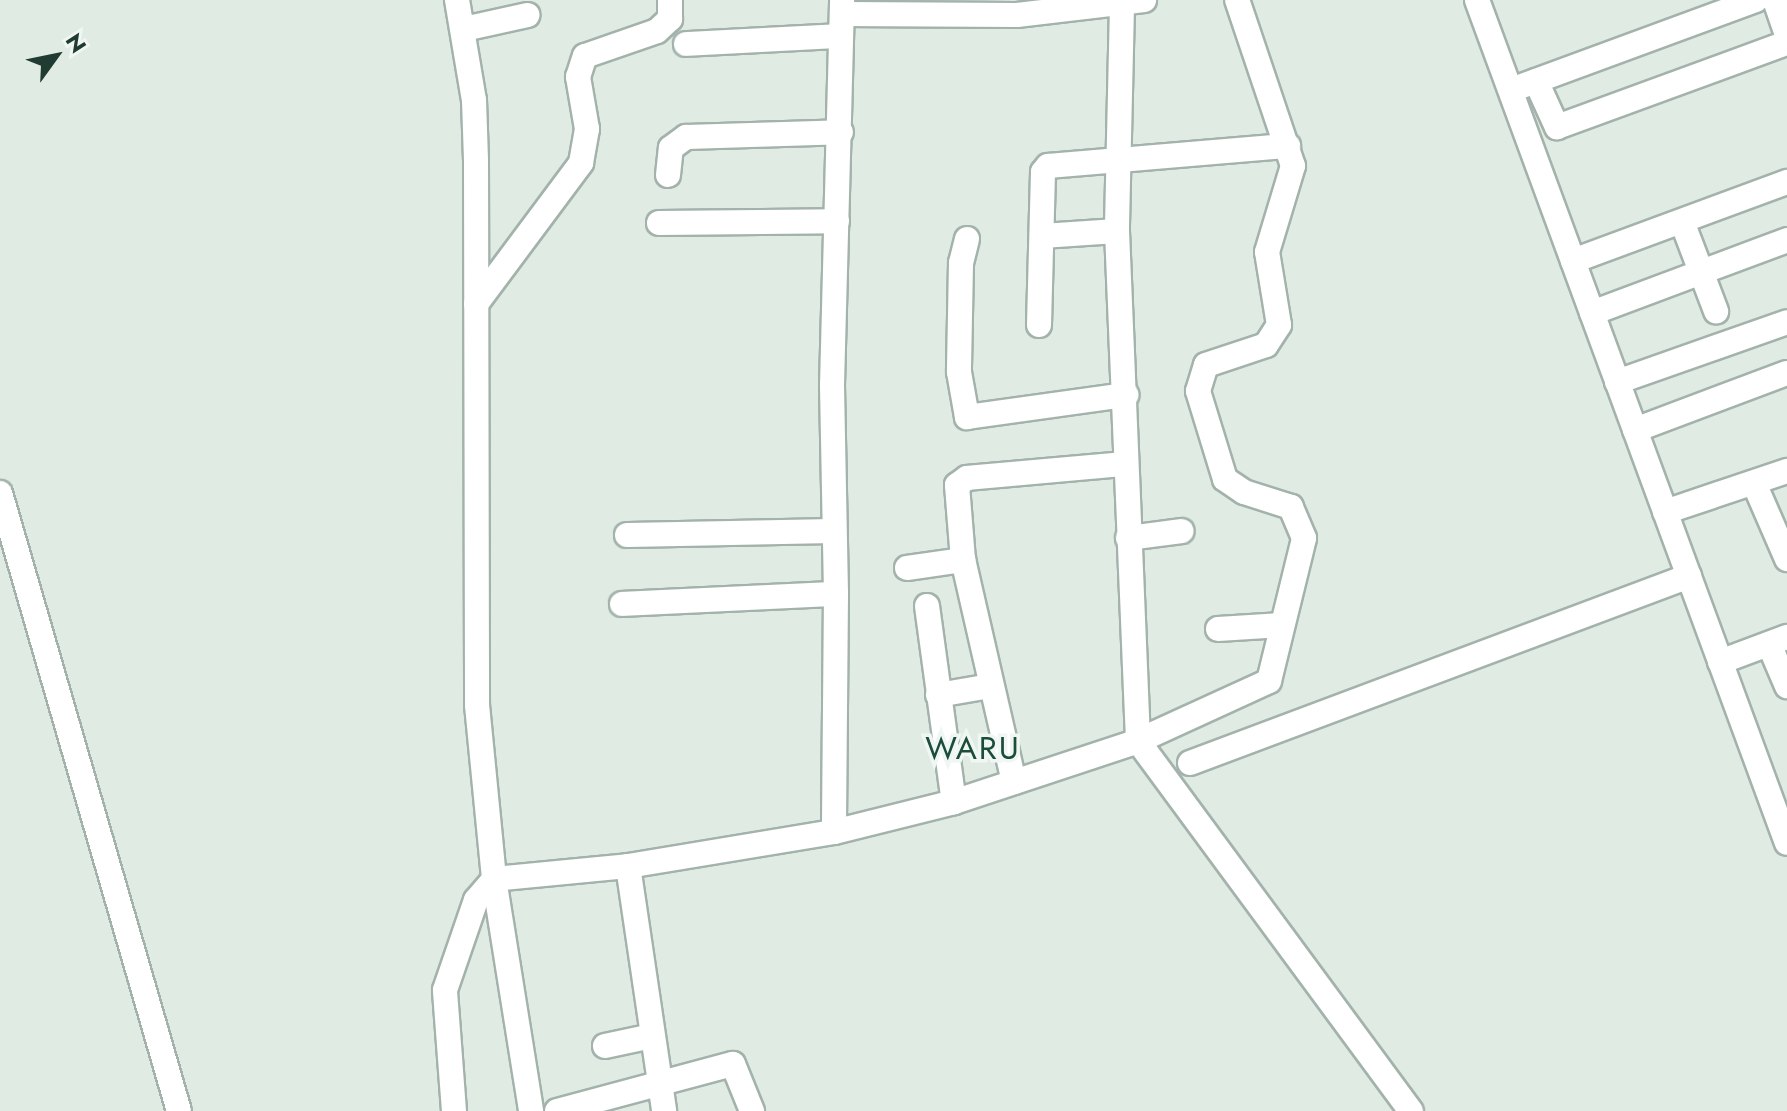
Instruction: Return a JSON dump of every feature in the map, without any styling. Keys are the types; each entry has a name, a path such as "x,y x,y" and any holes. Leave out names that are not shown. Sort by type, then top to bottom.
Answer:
{"street":[{"path":"457,0 464,29 475,131 477,705 494,879 531,1111"},
{"path":"476,304 581,163 587,129 578,77 585,56 657,31 670,19 670,0"},
{"path":"454,1111 445,990 476,900 494,879 628,866 846,830 954,802 1138,741 1265,685 1304,538 1296,513 1284,501 1244,492 1225,479 1198,383 1212,361 1266,345 1277,332 1267,252 1292,177 1288,146 1237,0"},
{"path":"1477,0 1787,843"},
{"path":"1512,90 1756,0"},
{"path":"1775,0 1787,34"},
{"path":"686,44 841,17 1017,15 1133,2 1117,161 1117,231 1126,395 1124,464 1138,741 1411,1111"},
{"path":"464,29 527,15"},
{"path":"841,17 834,531 846,830"},
{"path":"1536,81 1557,127 1787,43"},
{"path":"668,175 671,148 686,137 841,132"},
{"path":"1039,325 1044,169 1060,162 1117,161 1288,146"},
{"path":"1573,261 1787,182"},
{"path":"659,223 837,221"},
{"path":"1042,236 1117,231"},
{"path":"1686,232 1716,311"},
{"path":"967,239 961,263 959,372 967,417 1126,395"},
{"path":"1592,313 1787,240"},
{"path":"1617,382 1787,322"},
{"path":"1635,430 1787,373"},
{"path":"1014,782 963,560 955,494 963,479 1124,464"},
{"path":"1665,512 1787,471"},
{"path":"1754,483 1787,559"},
{"path":"0,493 179,1111"},
{"path":"627,535 834,531"},
{"path":"1128,538 1182,531"},
{"path":"907,568 963,560"},
{"path":"1190,763 1689,576"},
{"path":"622,604 836,594"},
{"path":"927,606 954,802"},
{"path":"1218,629 1282,625"},
{"path":"1720,662 1778,640 1787,686"},
{"path":"938,695 990,686"},
{"path":"628,866 664,1111"},
{"path":"605,1046 652,1036"},
{"path":"557,1111 613,1099 659,1081 733,1064 752,1111"}],"district":[{"name":"WARU","path":"973,748"}]}
